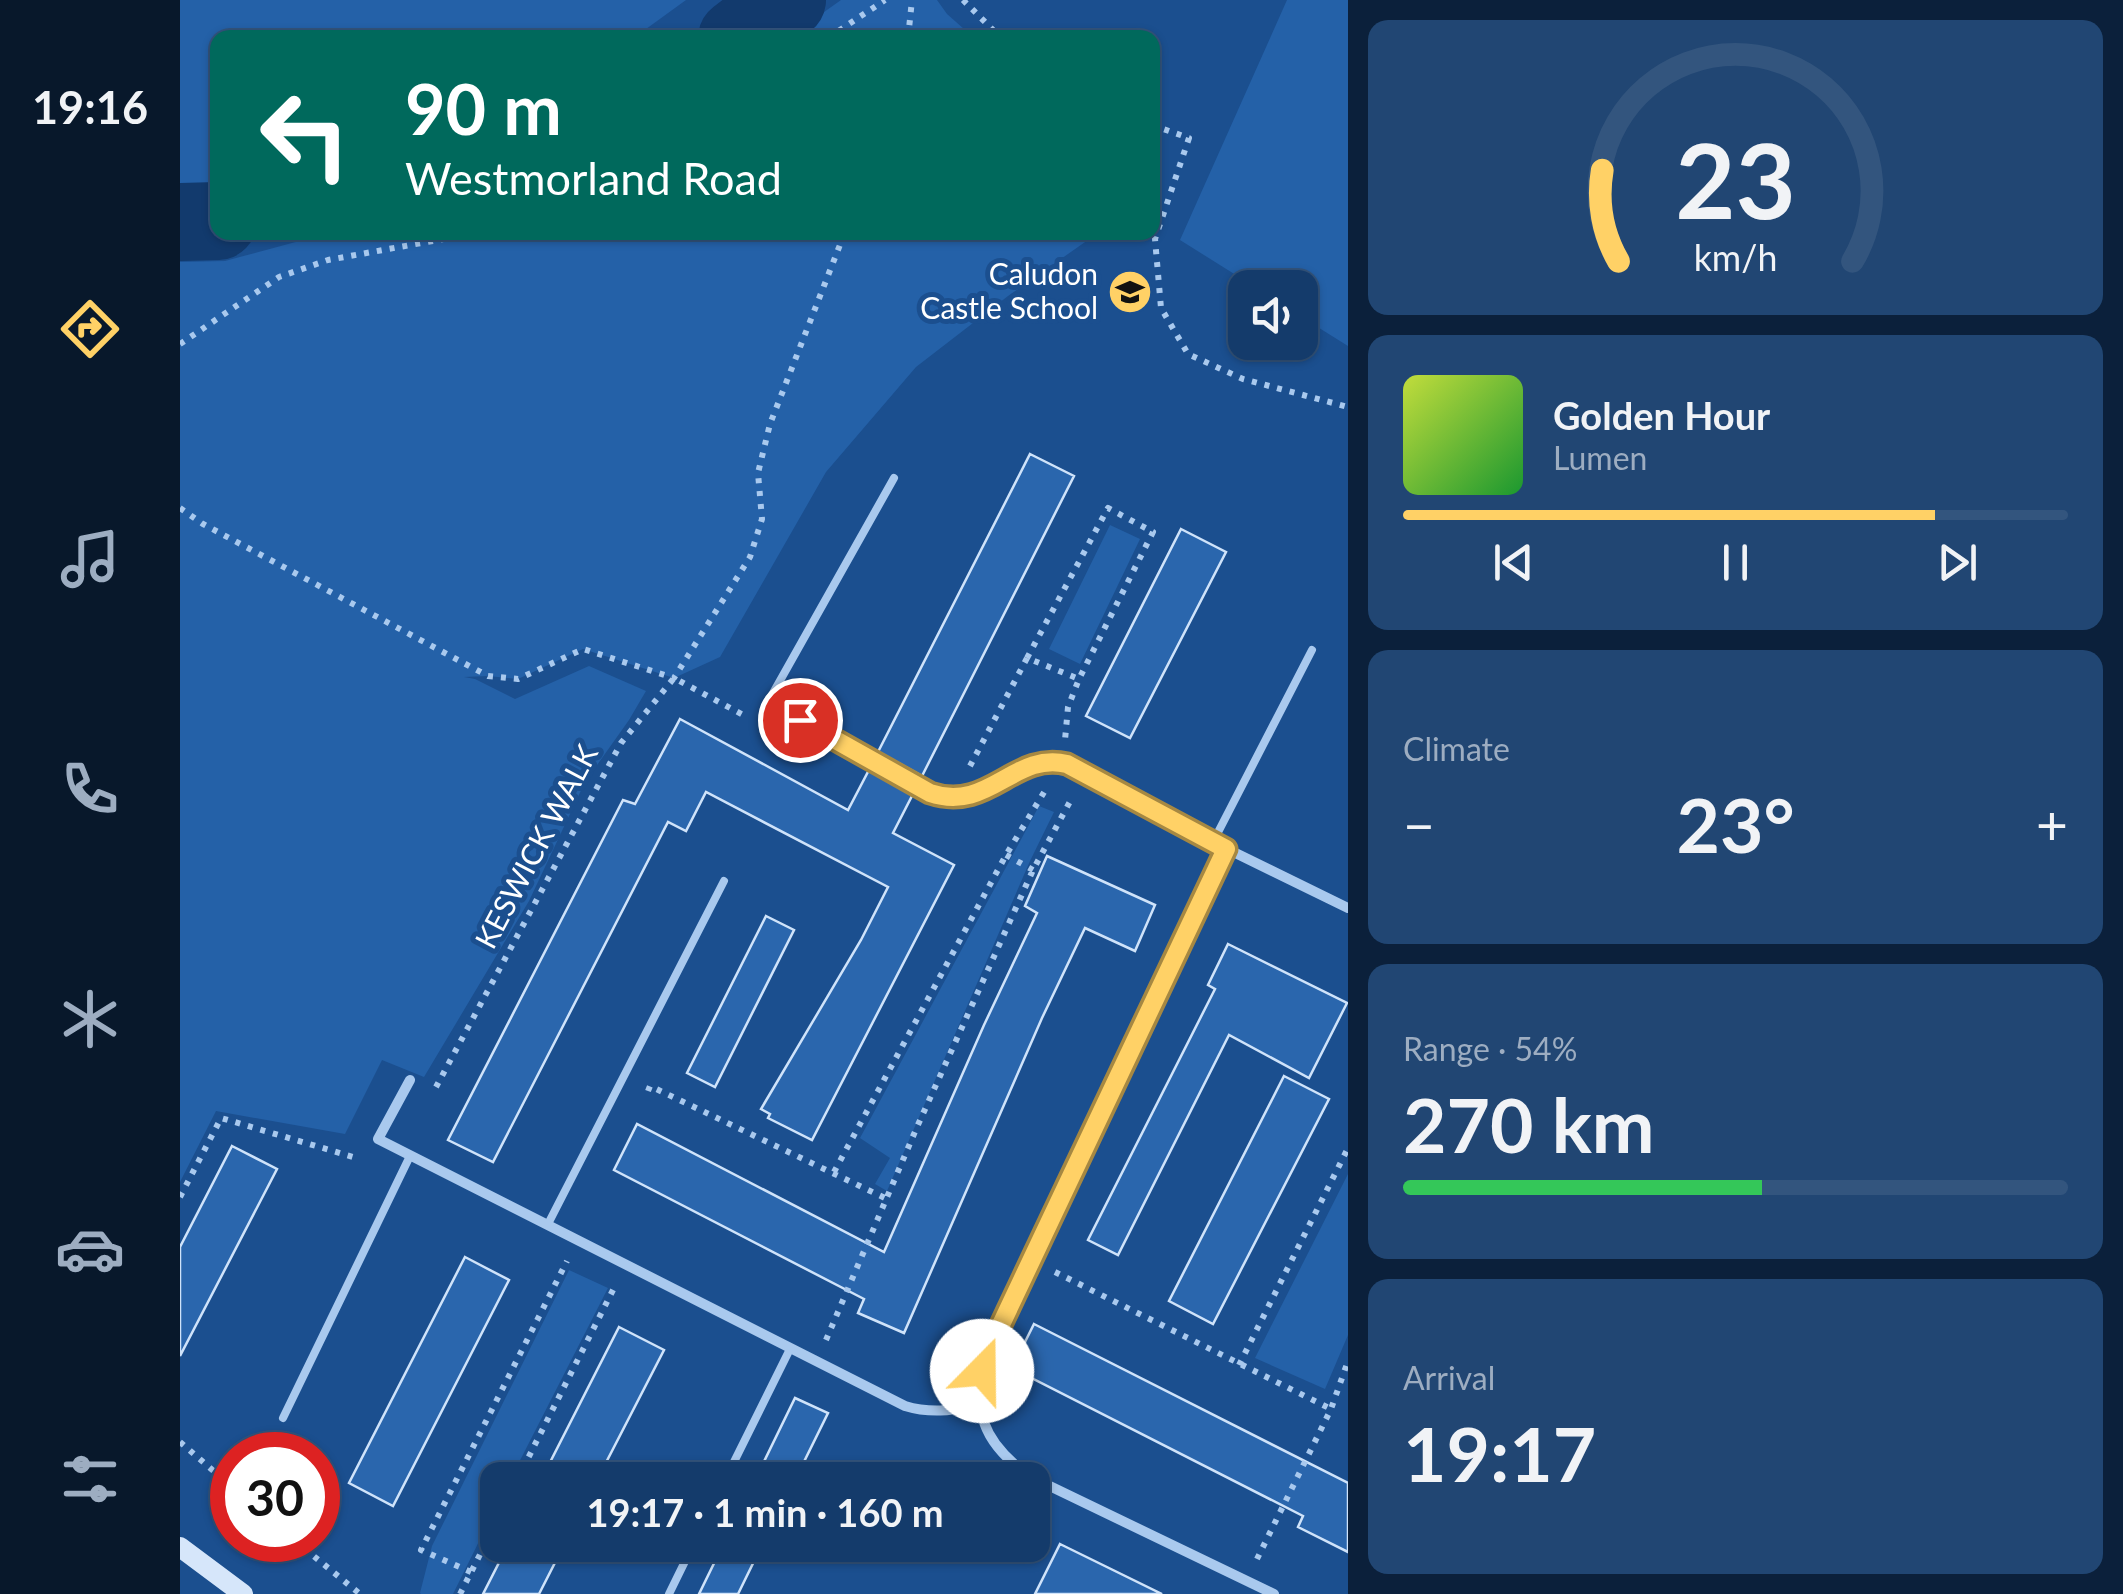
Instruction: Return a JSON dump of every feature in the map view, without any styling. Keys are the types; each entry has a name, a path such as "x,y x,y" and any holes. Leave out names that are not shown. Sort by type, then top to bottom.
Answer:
{"main road":[{"path":"180,1547 244,1594"}],"street":[{"path":"768,702 930,793 952,798 995,786 1032,765 1061,762 1348,908"},
{"path":"1226,849 988,1352 979,1406 984,1424 1004,1455 1032,1476 1274,1594"},
{"path":"410,1080 378,1139 905,1406 941,1412 979,1406"}],"lane":[{"path":"768,702 894,478"},
{"path":"1213,842 1312,650"},
{"path":"548,1224 724,882"},
{"path":"283,1418 406,1154"},
{"path":"734,1462 790,1349"},
{"path":"668,1594 684,1562"}],"path":[{"path":"840,30 885,0"},
{"path":"909,30 912,0"},
{"path":"964,0 993,30"},
{"path":"1160,128 1188,138 1160,225"},
{"path":"180,344 279,277 328,260 438,240"},
{"name":"KESWICK WALK","path":"429,1101 621,742 674,678 750,557 762,518 758,473 770,424 842,240"},
{"path":"1155,240 1161,308 1188,354 1243,379 1348,407"},
{"path":"180,508 203,524 488,676 518,680 583,649 674,678 758,723 768,702"},
{"path":"834,1172 1006,855 1061,762 1068,707 1079,679 1153,532 1108,508 952,798"},
{"path":"1027,658 1079,679"},
{"path":"816,1361 916,1127 1033,870 1086,773"},
{"path":"1006,855 1033,870"},
{"path":"641,1104 650,1086 888,1199"},
{"path":"180,1197 221,1118 386,1167 406,1154"},
{"path":"1239,1365 1348,1148"},
{"path":"471,1572 420,1550 578,1238"},
{"path":"1032,1260 1331,1409"},
{"path":"526,1462 610,1294 629,1266"},
{"path":"1244,1580 1266,1544 1331,1409 1348,1361"},
{"path":"180,1442 210,1468"},
{"path":"460,1594 480,1554"},
{"path":"321,1562 360,1594"}],"shaded area":[{"path":"180,0 686,0 645,30 210,30 210,190 180,195"},
{"path":"841,0 937,0 965,30 799,30"},
{"path":"1287,0 1348,0 1348,346 1318,327 1318,270 1228,270 1180,240"},
{"path":"303,240 1088,240 916,367 826,472 720,657 674,678 583,649 518,679 464,677 515,699 589,666 646,691 585,782 529,901 424,1077 382,1060 345,1134 216,1111 180,1182 180,262 225,261"},
{"path":"1110,525 1140,539 1080,664 1049,649"},
{"path":"1039,806 1054,812 887,1191 875,1184 890,1158 860,1138"},
{"path":"1348,1174 1348,1335 1325,1389 1255,1358"},
{"path":"569,1270 608,1288 519,1462 480,1462 480,1539 453,1594 420,1593 432,1546"}],"building":[{"path":"1030,454 1074,476 922,776 878,752"},
{"path":"1181,529 1226,552 1130,738 1086,716"},
{"path":"680,719 848,810 870,768 914,792 893,833 954,865 812,1140 768,1118 770,1114 761,1109 888,887 706,792 686,831 668,822 493,1162 448,1140 623,800 635,804"},
{"path":"1047,856 1155,905 1135,951 1085,928 904,1333 858,1313 864,1299 614,1170 637,1124 884,1252 1037,913 1025,906"},
{"path":"766,916 794,930 715,1087 687,1073"},
{"path":"1228,944 1347,1003 1309,1078 1229,1035 1118,1255 1088,1240 1215,989 1208,985"},
{"path":"1284,1076 1329,1099 1213,1324 1169,1301"},
{"path":"232,1146 277,1169 180,1356 180,1247"},
{"path":"465,1257 509,1280 393,1506 349,1483"},
{"path":"1034,1324 1348,1483 1348,1552 1298,1527 1303,1516 1012,1368"},
{"path":"619,1327 664,1350 606,1462 550,1462"},
{"path":"795,1398 828,1413 804,1462 764,1462"},
{"path":"1060,1544 1162,1594 1035,1594"},
{"path":"499,1562 555,1562 539,1594 483,1594"},
{"path":"715,1562 754,1562 738,1594 699,1594"}],"waterway":[{"path":"748,30 787,0"},
{"path":"180,222 210,221"}],"place":[{"name":"Caludon Castle School","path":"1130,292"}],"route":[{"path":"800,720 930,793 952,798 995,786 1032,765 1054,761 1067,764 1226,849 982,1371"}]}
